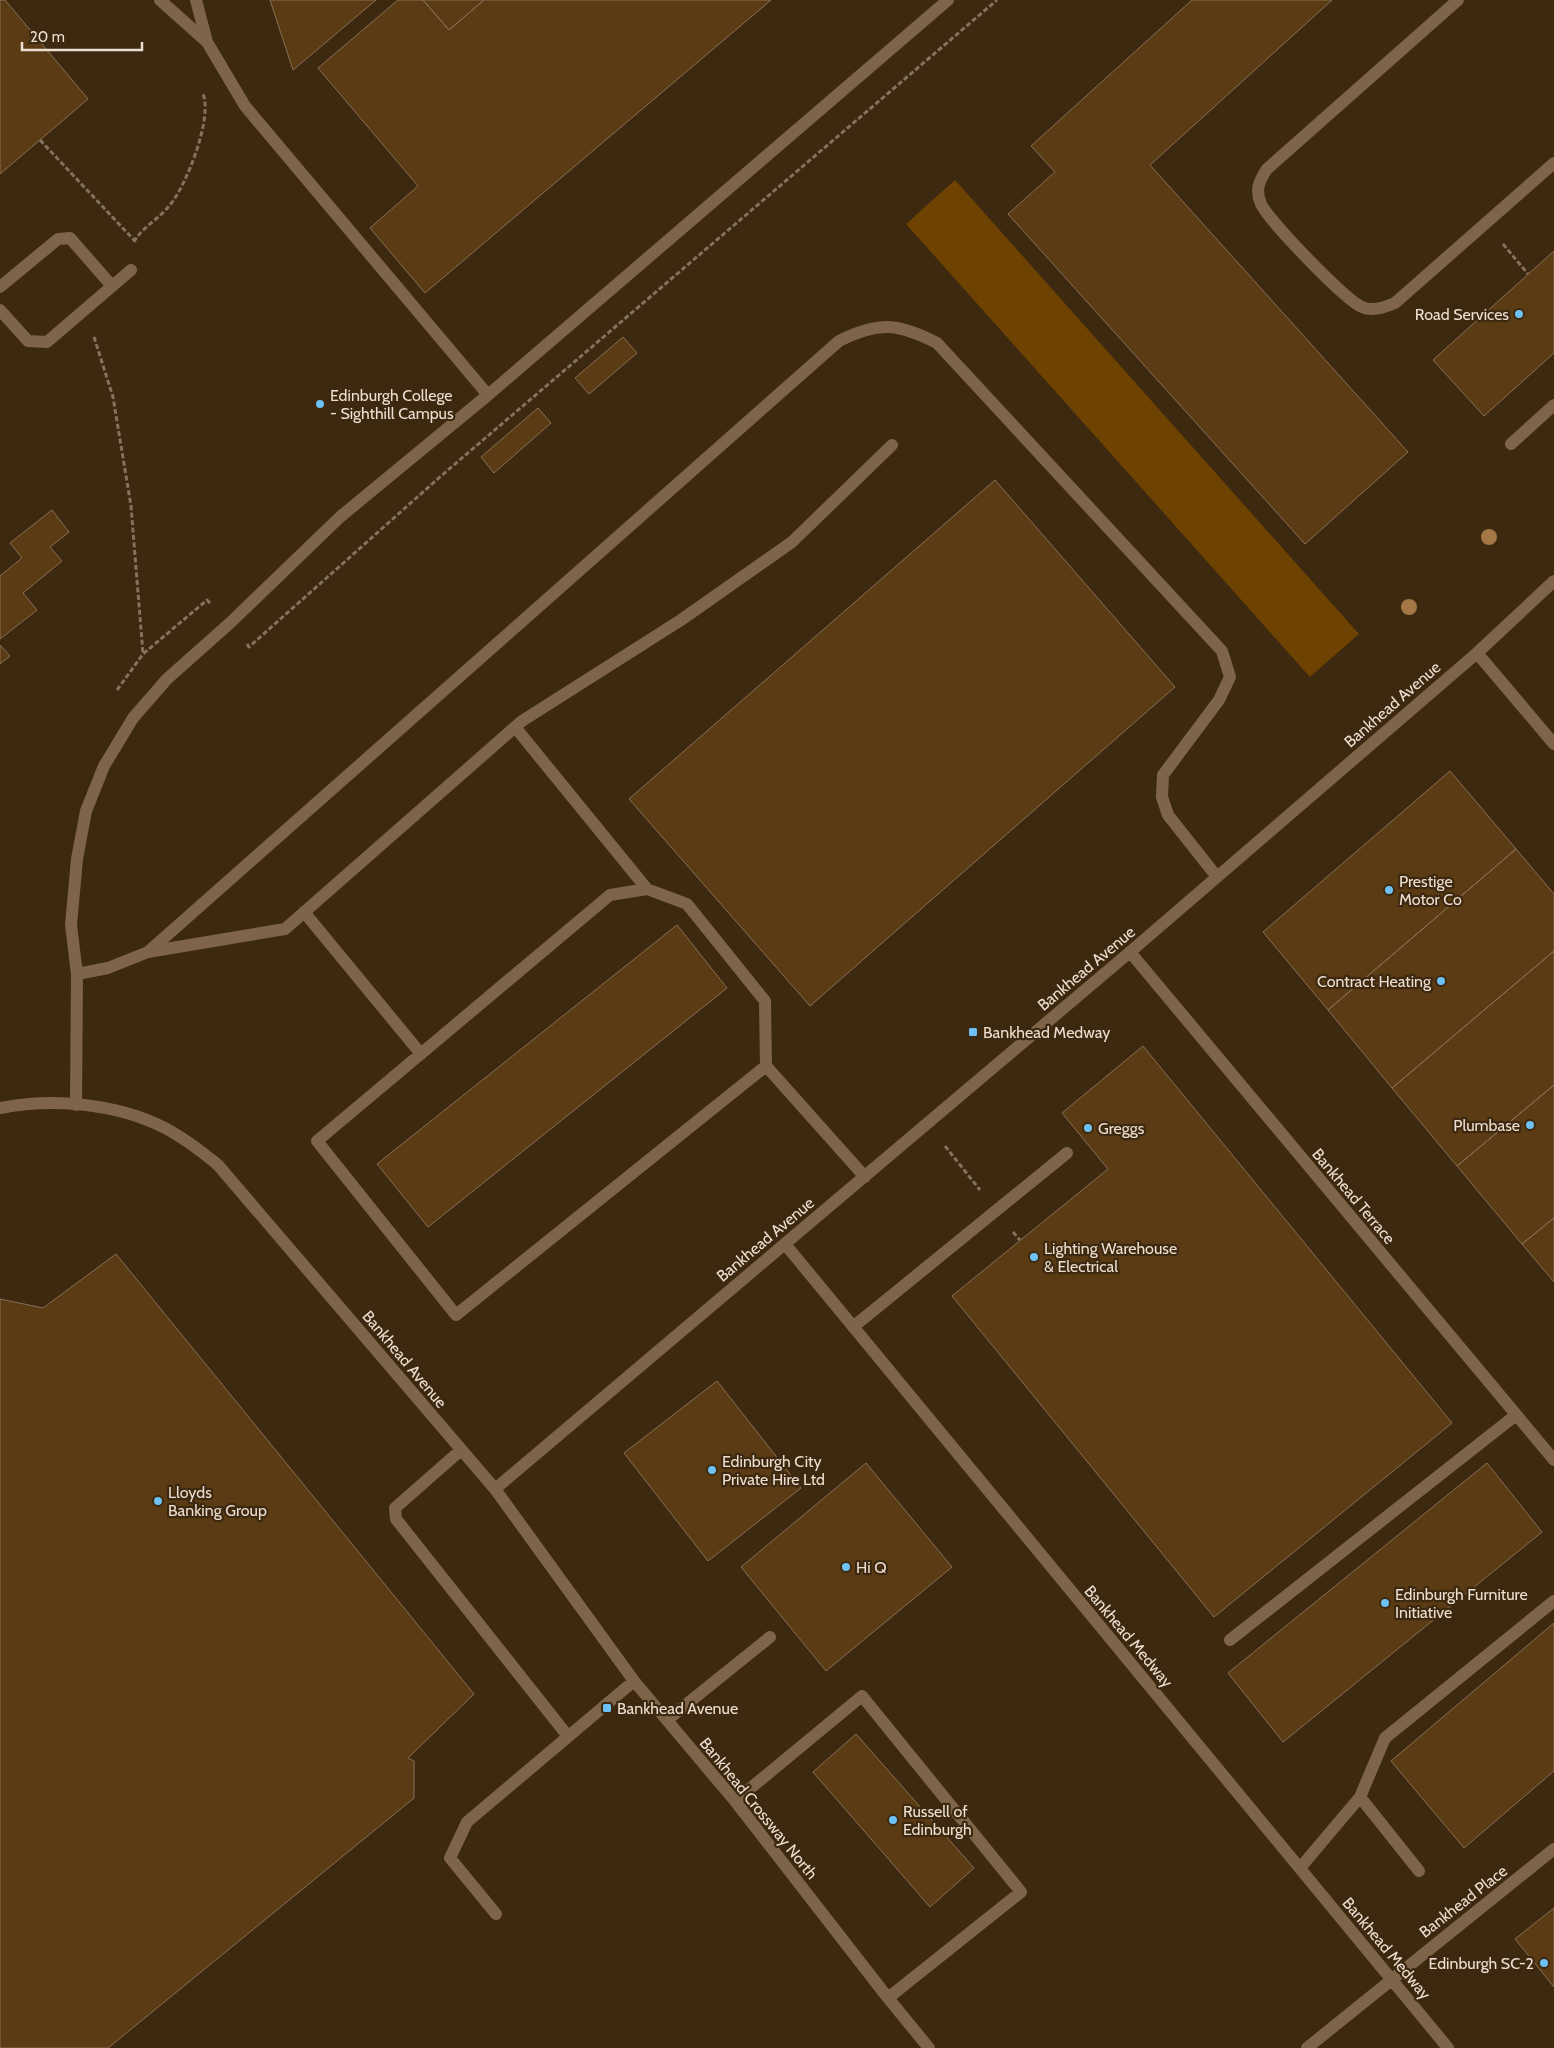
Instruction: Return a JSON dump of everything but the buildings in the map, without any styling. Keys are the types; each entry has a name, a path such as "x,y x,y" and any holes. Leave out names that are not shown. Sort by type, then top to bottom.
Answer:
{"street":[{"path":"160,0 207,42"},
{"path":"196,0 207,42 245,106 488,395"},
{"path":"76,1105 77,974 71,925 77,859 86,811 104,766 133,718 167,679 230,623 340,517 488,395 948,0"},
{"path":"1458,0 1266,169 1258,183 1258,192 1266,213 1345,297 1362,308 1380,309 1395,303 1554,163"},
{"path":"0,287 58,239 70,238 112,286"},
{"path":"0,310 28,341 47,342 131,270"},
{"path":"148,952 839,341 860,330 884,326 910,330 937,343 1222,651 1230,677 1219,700 1164,775 1162,796 1168,816 1217,876"},
{"path":"1511,444 1554,405"},
{"path":"77,974 108,968 148,952 285,928 515,727 681,620 792,542 892,445"},
{"name":"Bankhead Avenue","path":"0,1108 38,1104 76,1105 137,1117 164,1127 190,1143 218,1165 495,1489 1130,952 1477,652 1554,581"},
{"path":"1477,652 1554,744"},
{"path":"515,727 647,889"},
{"path":"766,1066 456,1315 317,1141 610,895 647,889 687,904 765,1001 766,1066 865,1177"},
{"path":"304,912 421,1054"},
{"name":"Bankhead Terrace","path":"1130,952 1554,1460"},
{"path":"853,1327 1067,1153"},
{"name":"Bankhead Medway","path":"785,1244 1448,2048"},
{"path":"1230,1640 1516,1414"},
{"path":"461,1450 395,1508 396,1519 568,1735"},
{"name":"Bankhead Crossway North","path":"495,1489 634,1680 735,1801 929,2048"},
{"path":"1300,1868 1360,1797 1385,1738 1554,1601"},
{"path":"667,1720 770,1637"},
{"path":"496,1914 450,1858 466,1822 634,1680"},
{"path":"735,1801 862,1696 1021,1892 888,1998"},
{"path":"1360,1797 1419,1871"},
{"name":"Bankhead Place","path":"1307,2048 1554,1849"}],"path":[{"path":"131,270 134,240 168,208 178,195 191,169 204,111 204,97 201,90"},
{"path":"40,140 134,240"},
{"path":"78,315 93,333 112,397 131,506 143,654"},
{"path":"955,1158 970,1178"}],"shaded area":[{"path":"955,180 1359,634 1310,677 906,224"}],"place":[{"name":"Road Services","path":"1519,314"},
{"name":"Edinburgh College - Sighthill Campus","path":"320,404"},
{"name":"Prestige Motor Co","path":"1389,890"},
{"name":"Contract Heating","path":"1441,981"},
{"name":"Bankhead Medway","path":"973,1032"},
{"name":"Plumbase","path":"1530,1125"},
{"name":"Greggs","path":"1088,1128"},
{"name":"Lighting Warehouse & Electrical","path":"1034,1257"},
{"name":"Edinburgh City Private Hire Ltd","path":"712,1470"},
{"name":"Lloyds Banking Group","path":"158,1501"},
{"name":"Hi Q","path":"846,1567"},
{"name":"Edinburgh Furniture Initiative","path":"1385,1603"},
{"name":"Bankhead Avenue","path":"607,1708"},
{"name":"Russell of Edinburgh","path":"893,1820"},
{"name":"Edinburgh SC-2","path":"1544,1963"}]}
